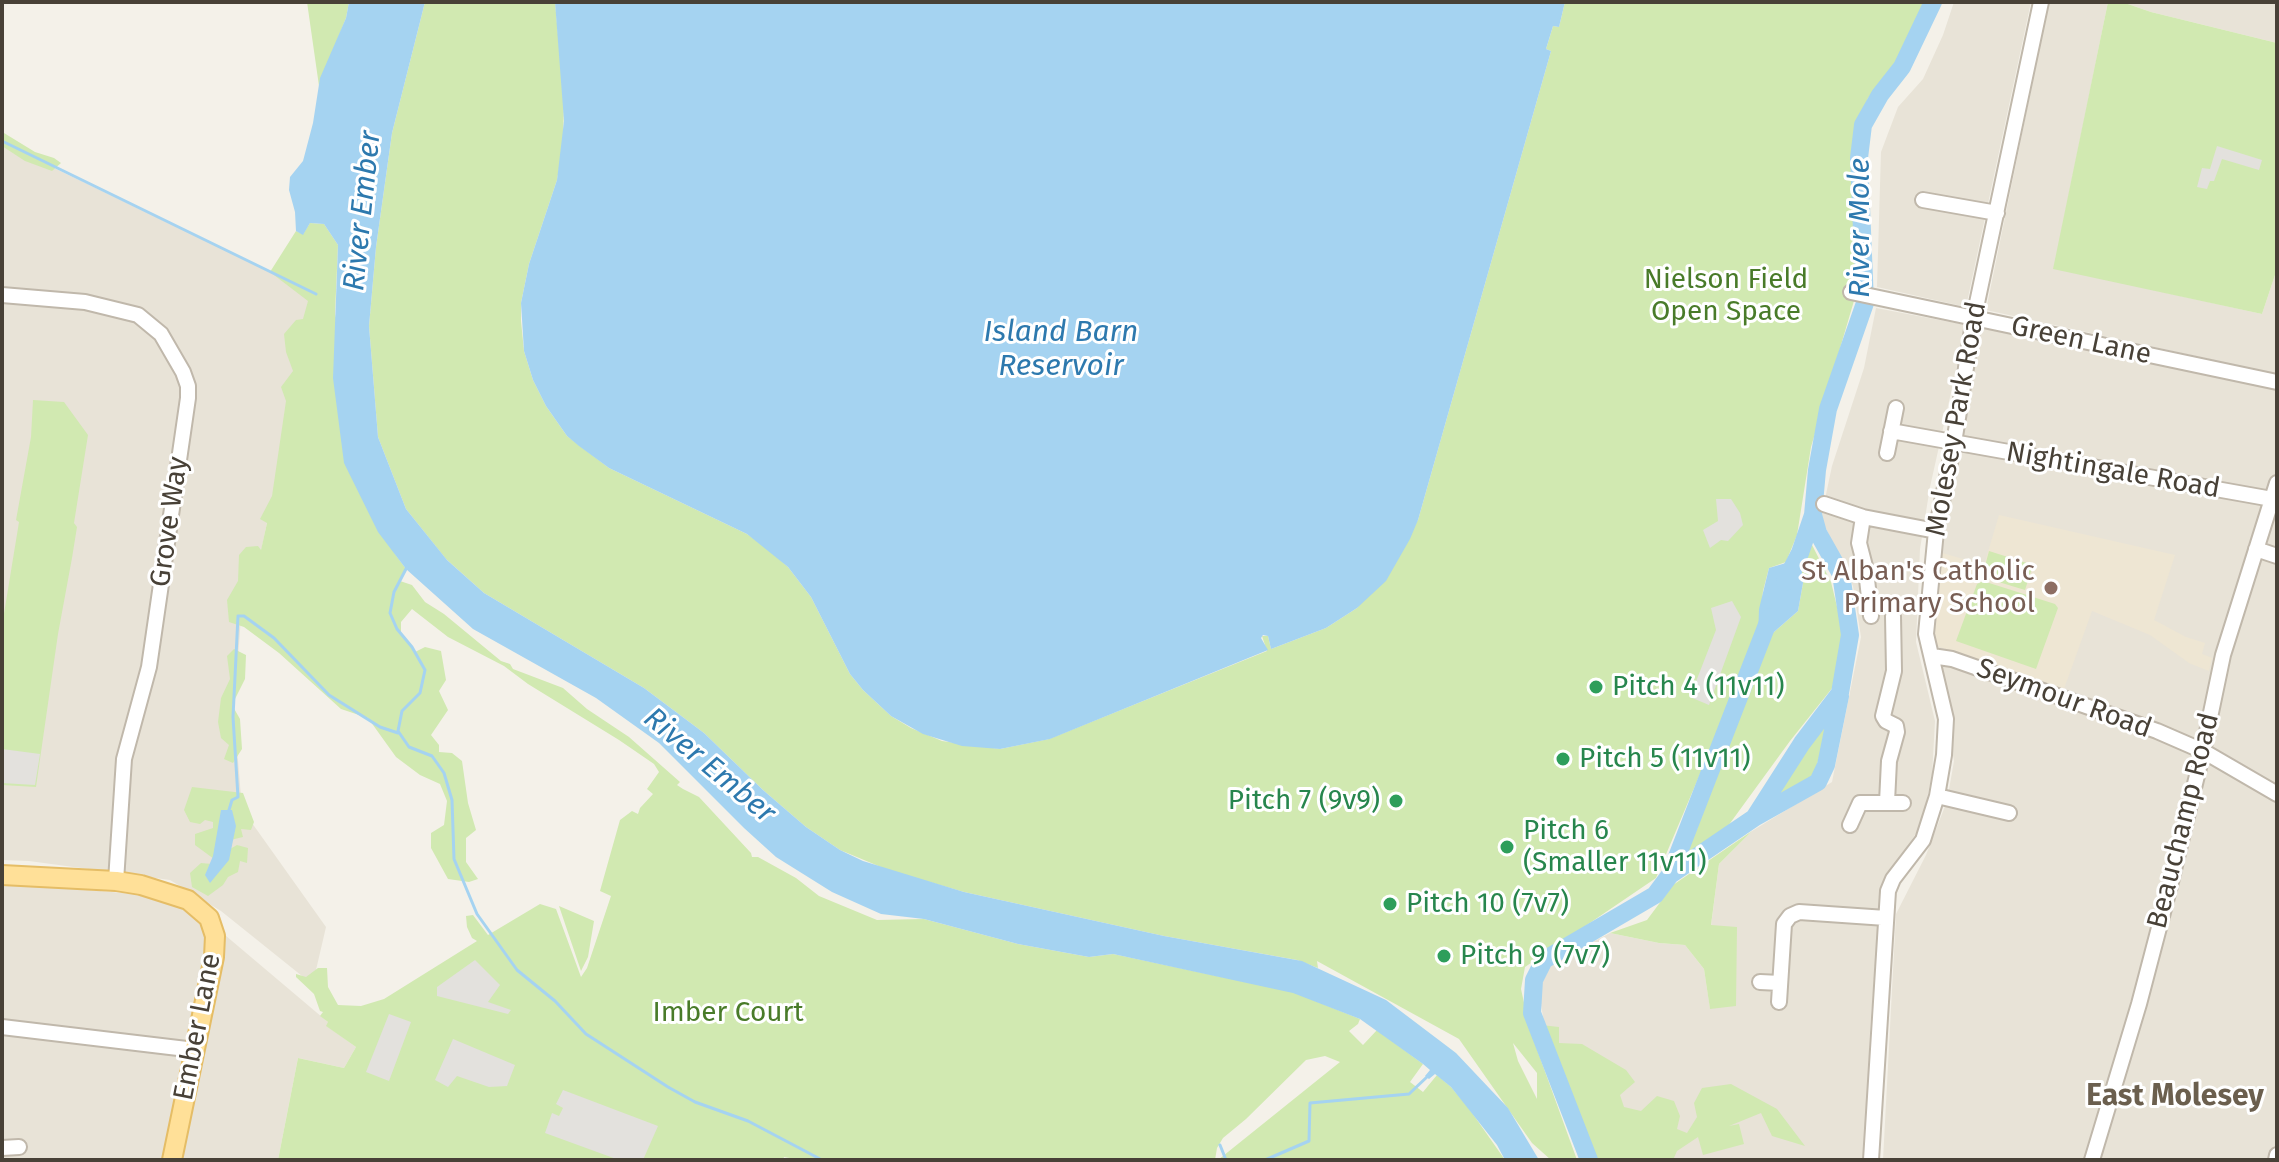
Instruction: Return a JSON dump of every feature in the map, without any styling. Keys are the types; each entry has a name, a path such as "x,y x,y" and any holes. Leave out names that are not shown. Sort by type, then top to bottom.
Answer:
{"main road":[{"name":"Ember Lane","path":"2,875 116,881 155,888 180,896 196,905 209,918 215,936 214,957 172,1160"}],"street":[{"name":"Molesey Park Road","path":"1871,1160 1888,891 1893,879 1923,840 1937,796 1944,755 1946,719 1926,634 1936,531 1974,317 2041,2"},
{"path":"1923,200 1997,213"},
{"name":"Green Lane","path":"1854,293 2277,382"},
{"name":"Grove Way","path":"2,295 85,302 138,315 161,334 188,386 149,667 122,773 116,881"},
{"path":"1887,453 1896,408"},
{"name":"Nightingale Road","path":"1891,431 2272,499"},
{"name":"Beauchamp Road","path":"2092,1160 2139,1004 2203,751 2223,655 2277,483"},
{"path":"1824,504 1863,517 1936,531"},
{"path":"1863,517 1859,543 1866,570 1866,617 1900,616 1894,671 1883,716 1896,726 1897,732 1889,761 1887,802"},
{"path":"2256,549 2277,556"},
{"name":"Seymour Road","path":"1932,656 1952,659 2157,731 2203,751 2277,794"},
{"path":"1937,796 2009,813"},
{"path":"1850,825 1860,803 1903,803"},
{"path":"1779,1002 1784,924 1790,916 1799,912 1886,918"},
{"path":"1760,982 1780,983"},
{"path":"2,1027 195,1050"},
{"path":"2,1148 19,1147"}],"shaded area":[{"path":"1954,2 2031,2 1966,307 1877,287 1881,152 1898,107 1923,79"},
{"path":"2049,2 2108,2 2054,268 2262,314 2277,269 2277,374 1986,310"},
{"path":"2122,2 2277,2 2277,43 2151,12"},
{"path":"2,143 310,291 303,350 259,561 241,617 234,712 242,809 326,927 316,970 307,980 221,911 170,880 2,860"},
{"path":"2217,146 2262,160 2259,170 2222,159 2214,181 2210,181 2207,189 2197,187 2202,168 2210,169"},
{"path":"1876,308 1966,325 1930,487 1920,549 1916,642 1935,721 1932,775 1921,826 1881,886 1870,1031 1865,1160 1598,1160 1546,1037 1539,990 1551,964 1610,933 1685,945 1704,969 1710,1008 1737,928 1711,926 1719,864 1752,831 1832,782 1861,637 1853,586 1821,518 1832,466 1864,368"},
{"path":"1978,326 2277,385 2277,1160 1883,1160 1896,914 1926,855 1947,801 1954,761 1934,645 1939,552"},
{"path":"1716,499 1731,499 1743,525 1728,541 1721,540 1710,548 1703,530 1718,521"},
{"name":"St Alban's Catholic Primary School","path":"1999,515 2175,555 2154,620 2205,643 2202,654 2212,658 2209,671 2189,663 2150,635 2092,611 2064,689 1934,645 1939,552 1984,565"},
{"path":"1732,601 1741,617 1709,705 1690,697 1716,630 1711,608"},
{"path":"2,749 40,754 35,785 2,783"},
{"path":"2,882 166,897 206,919 329,1023 327,1026 356,1047 344,1068 298,1058 278,1160 2,1160"},
{"path":"475,960 500,985 488,1002 511,1010 508,1014 437,996 437,987"},
{"path":"389,1014 411,1022 389,1081 366,1072"},
{"path":"453,1039 515,1065 507,1086 489,1087 457,1076 448,1087 435,1080"},
{"path":"563,1090 658,1126 643,1160 619,1160 545,1133 552,1113 559,1116 563,1108 556,1104"}],"green space":[{"path":"307,2 349,2 346,18 319,86"},
{"name":"Nielson Field Open Space","path":"425,2 555,2 564,99 563,145 557,180 529,264 521,303 524,351 533,380 546,406 567,436 609,468 747,534 767,548 788,567 811,597 850,674 891,716 942,741 1000,749 1049,739 1267,651 1262,636 1268,636 1271,649 1326,628 1357,608 1418,520 1551,51 1546,49 1553,26 1559,27 1565,2 1925,2 1900,59 1868,98 1853,138 1856,169 1856,294 1811,447 1797,535 1786,562 1769,568 1758,637 1656,878 1525,967 1521,989 1530,1030 1577,1160 1551,1160 1532,1143 1459,1039 1317,961 1318,968 1297,960 1164,936 964,892 888,870 840,850 806,827 704,733 644,688 484,593 446,559 406,509 378,437 369,326 392,133","holes":["1513,1043 1537,1073 1537,1099 1518,1061"]},
{"path":"2108,2 2122,2 2277,43 2277,269 2262,314 2053,269"},
{"path":"4,133 61,163 52,171 25,161 2,146"},
{"name":"Imber Court","path":"310,223 324,224 338,245 335,314 395,554 406,569 400,581 412,585 425,602 513,669 563,688 587,709 629,737 680,782 677,785 699,797 752,857 758,857 796,878 819,896 877,920 924,919 1018,944 1089,957 1113,954 1293,992 1360,1019 1349,1031 1363,1045 1377,1030 1423,1064 1410,1082 1423,1092 1437,1075 1468,1107 1505,1160 1218,1160 1340,1062 1325,1056 1306,1060 1223,1138 1215,1160 800,1160 784,1157 783,1160 278,1160 298,1058 344,1068 356,1047 326,1026 328,1022 320,1016 323,1012 314,994 296,974 306,977 318,968 327,968 328,987 338,1005 361,1006 384,999 477,941 467,927 466,916 473,915 488,935 540,904 556,909 581,977 587,968 611,896 600,891 620,820 632,811 638,814 653,794 647,789 659,772 654,764 619,740 504,666 448,637 412,609 401,622 401,634 415,652 425,647 441,651 446,680 439,691 448,710 431,735 439,745 439,752 452,753 462,761 468,803 476,830 466,838 466,862 478,879 469,882 448,879 431,848 431,833 444,825 447,801 440,784 420,775 396,757 368,718 341,709 279,653 244,627 229,622 227,600 238,581 239,555 246,547 258,546 261,550 267,523 260,519 272,496 286,401 281,387 293,371 284,334 296,320 303,319 308,301 270,272 296,231 303,234"},
{"path":"33,400 64,402 88,435 74,523 77,527 36,787 2,785 2,626 31,437"},
{"path":"1811,543 1831,582 1841,623 1843,648 1833,687 1720,837 1681,860 1697,829 1712,780 1766,639 1798,611 1803,583 1801,562"},
{"path":"1989,551 2033,565 2025,590 1982,577"},
{"path":"1983,581 2055,604 2058,608 2036,669 1956,641 1977,584"},
{"path":"234,649 246,655 245,679 232,705 240,719 242,749 233,763 224,759 229,745 221,738 218,722 221,698 230,679 227,656"},
{"path":"1831,713 1814,776 1768,804"},
{"path":"192,787 243,793 254,822 251,830 241,829 243,837 218,843 223,853 237,845 248,848 247,863 240,861 238,872 208,896 192,887 190,873 201,863 212,864 214,859 195,845 195,834 213,828 213,822 190,822 184,810"},
{"path":"1752,831 1719,864 1711,925 1737,927 1736,1006 1710,1009 1704,969 1685,945 1610,933 1647,920 1673,885"},
{"path":"559,906 594,921 588,957 581,971"},
{"path":"1541,1025 1559,1027 1559,1043 1582,1044 1626,1070 1635,1082 1620,1095 1624,1107 1641,1111 1657,1096 1674,1101 1680,1116 1677,1129 1687,1133 1697,1117 1694,1103 1702,1088 1731,1084 1777,1109 1805,1146 1772,1136 1761,1113 1729,1126 1739,1124 1744,1144 1703,1155 1698,1137 1677,1151 1673,1160 1596,1160"}],"water":[{"name":"River Ember","path":"349,2 425,2 392,133 369,326 378,437 406,509 447,560 484,593 644,688 704,733 806,827 863,861 964,892 1164,936 1302,961 1386,1000 1456,1053 1508,1108 1539,1160 1505,1160 1497,1145 1451,1087 1435,1074 1429,1079 1425,1076 1430,1070 1423,1064 1360,1019 1293,993 1113,954 1089,957 1018,944 924,919 881,914 832,892 776,857 659,743 596,698 473,629 406,569 378,532 344,463 333,378 338,245 324,224 310,223 303,235 296,231 289,190 290,177 303,161 320,78 346,18"},
{"name":"Island Barn Reservoir","path":"555,2 1565,2 1559,27 1553,26 1546,49 1551,51 1418,520 1386,581 1357,608 1326,628 1271,649 1268,636 1263,635 1261,638 1268,650 1050,739 1000,749 962,746 923,734 891,716 850,674 811,597 788,567 747,534 609,468 579,446 567,436 546,406 533,380 524,351 521,303 529,264 557,180 564,121"},
{"path":"1796,560 1801,562 1803,583 1798,611 1766,639 1758,637 1759,609 1769,568"},
{"path":"221,810 232,810 236,826 229,860 210,883 205,875 213,856"}],"waterway":[{"name":"River Mole","path":"1785,582 1800,553 1813,515 1828,409 1865,303 1859,158 1863,125 1880,95 1902,67 1933,2"},
{"path":"2,141 316,294"},
{"name":"River Mole","path":"1670,875 1754,818 1802,743 1840,693 1850,635 1841,574 1818,533 1813,515"},
{"path":"407,567 394,592 390,613 397,629 425,670 420,693 402,711 398,731 409,747 432,756 444,773 452,800 454,859 477,914 517,970 555,1001 586,1034 695,1102 748,1121 822,1160"},
{"path":"229,810 232,800 238,797 233,717 238,616 244,616 274,638 329,695 380,727 398,733"},
{"name":"River Mole","path":"1589,1160 1532,1013 1534,980 1544,960 1655,895 1670,875 1770,617"},
{"path":"1754,818 1818,782 1826,765 1840,696"},
{"path":"1265,1160 1309,1141 1310,1103 1409,1094 1428,1076"},
{"path":"1220,1145 1226,1160"}],"place":[{"name":"St Alban's Catholic Primary School","path":"2051,588"},
{"name":"Pitch 4 (11v11)","path":"1596,687"},
{"name":"Pitch 5 (11v11)","path":"1563,759"},
{"name":"Pitch 7 (9v9)","path":"1396,801"},
{"name":"Pitch 6 (Smaller 11v11)","path":"1507,847"},
{"name":"Pitch 10 (7v7)","path":"1390,904"},
{"name":"Pitch 9 (7v7)","path":"1444,956"}],"district":[{"name":"East Molesey","path":"2175,1097"}]}
